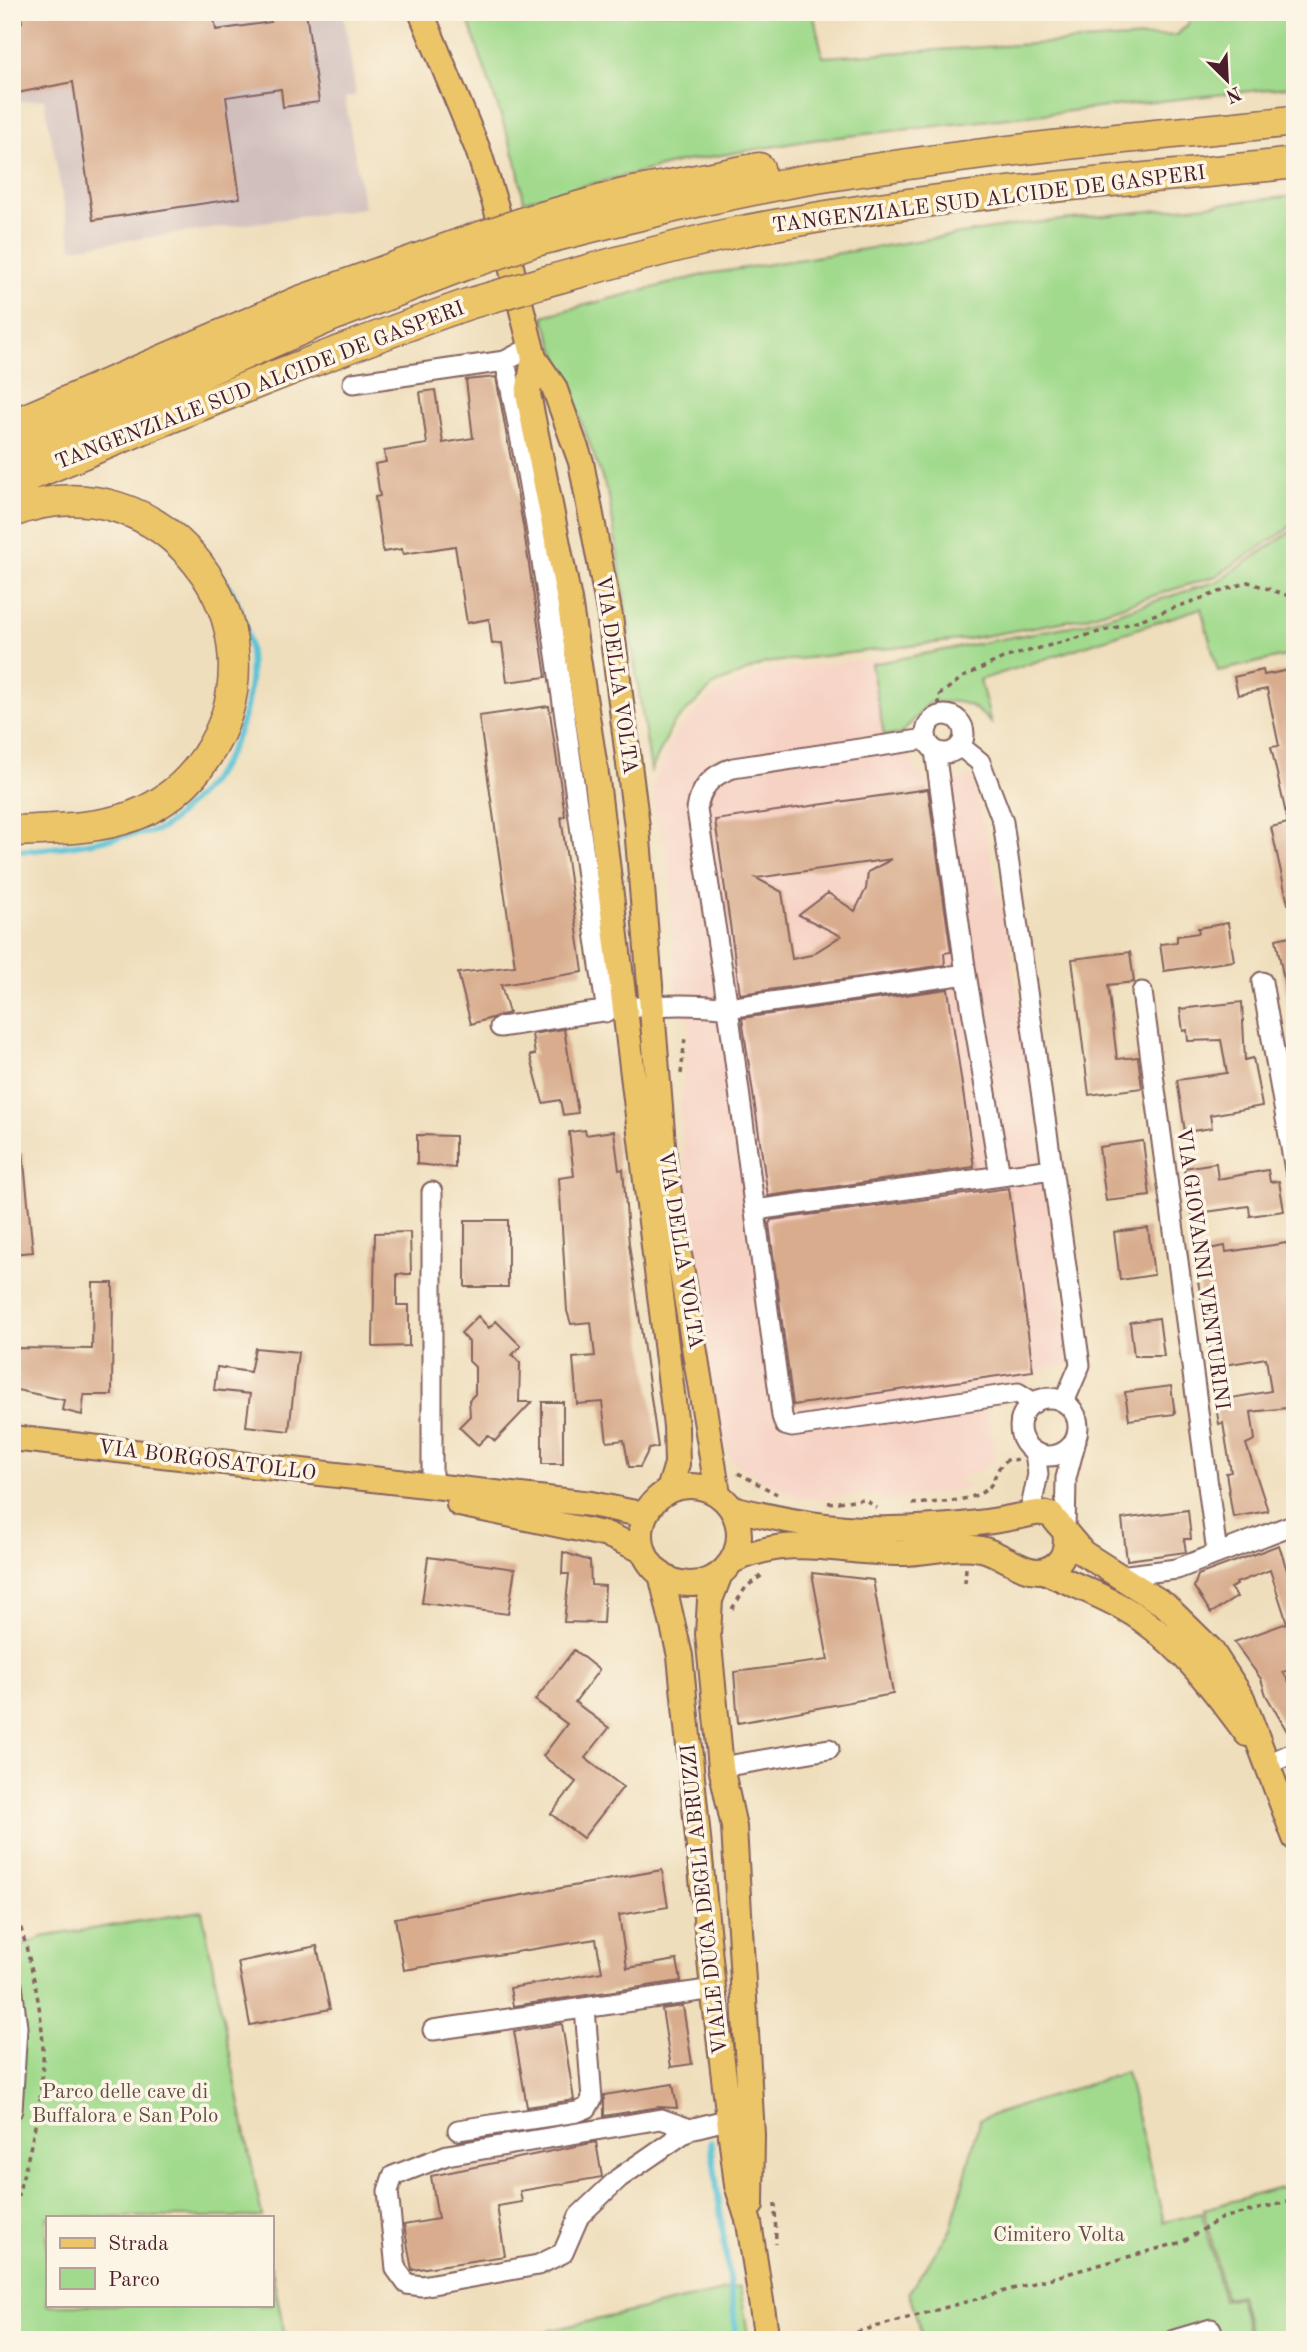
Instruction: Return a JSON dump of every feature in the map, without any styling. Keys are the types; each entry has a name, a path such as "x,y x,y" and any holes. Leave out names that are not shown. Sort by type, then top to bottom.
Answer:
{"highway":[{"name":"TANGENZIALE SUD ALCIDE DE GASPERI","path":"12,455 332,316 459,256 528,232 842,174 1057,145 1295,121"},
{"name":"TANGENZIALE SUD ALCIDE DE GASPERI","path":"12,484 177,414 212,403 348,347 468,304 734,233 848,213 1057,187 1295,163"},
{"path":"12,425 300,301 459,256"},
{"path":"12,500 188,426 212,403"},
{"path":"12,512 50,503 82,501 120,507 148,520 175,539 199,564 216,588 228,617 234,645 235,676 230,706 218,739 199,768 158,805 113,823 83,828 12,831"}],"main road":[{"name":"VIA DELLA VOLTA","path":"421,12 478,150 496,207 532,353 554,387 581,462 610,616 636,827 665,1168 725,1501 737,1518 739,1541 726,1568"},
{"name":"VIA DELLA VOLTA","path":"532,353 528,394 571,612 597,781 616,1010 676,1426 677,1464 669,1490"},
{"name":"VIA BORGOSATOLLO","path":"12,1438 432,1488 591,1504 645,1515"},
{"name":"VIA BORGOSATOLLO","path":"401,1484 461,1505 608,1535 644,1551"},
{"path":"1065,1532 1065,1551 1053,1567 1044,1571 1032,1572 1013,1560 967,1547 874,1553 791,1544 770,1547 726,1568 709,1581 684,1584 661,1574 644,1551 642,1527 651,1505 669,1490 694,1485 725,1501 793,1522 848,1529 893,1529 1024,1514 1051,1515 1083,1553 1149,1595 1189,1626 1224,1667 1242,1698 1295,1838"},
{"path":"1013,1560 1006,1542 1011,1524 1024,1514"},
{"name":"VIALE DUCA DEGLI ABRUZZI","path":"726,1568 710,1600 708,1634 721,1767 735,1841 752,2136 753,2181 749,2223"},
{"path":"1044,1571 1140,1618 1174,1647 1227,1708 1264,1760"},
{"name":"VIALE DUCA DEGLI ABRUZZI","path":"661,1574 680,1656 737,2185 749,2223 767,2340"}],"street":[{"path":"353,383 505,361 532,353"},
{"name":"VIA DELLA VOLTA","path":"505,361 529,471 616,1010"},
{"path":"1006,1175 966,974 930,745 927,726 932,719 942,715 949,715 960,723 964,736 960,746 948,754 930,745 733,768 708,783 697,810 728,1008 785,1425 792,1427 1018,1393 1034,1403"},
{"path":"960,746 980,762 1003,822 1080,1365 1064,1402"},
{"path":"500,1027 653,1005 694,1003 728,1008 966,974"},
{"path":"1262,982 1295,1170"},
{"name":"VIA GIOVANNI VENTURINI","path":"1142,992 1217,1553"},
{"path":"755,1210 1052,1168"},
{"path":"432,1192 432,1488"},
{"path":"1024,1514 1038,1474 1035,1453 1024,1441 1020,1424 1034,1403 1045,1399 1064,1402 1071,1408 1078,1422 1066,1478 1065,1532"},
{"path":"1035,1453 1059,1455 1076,1438"},
{"path":"1119,1576 1177,1569 1295,1524"},
{"path":"1084,1590 1103,1585 1132,1601 1149,1595 1177,1569"},
{"path":"721,1767 829,1749"},
{"path":"1264,1760 1295,1752"},
{"path":"12,1985 17,2027 12,2110"},
{"path":"433,2030 714,1989"},
{"path":"458,2130 577,2112 587,2108 592,2099 585,2008"},
{"path":"690,2129 661,2119 447,2155 393,2176 388,2191 396,2269 407,2284 422,2286 538,2265 563,2253 579,2216 619,2178 690,2129 730,2119"},
{"path":"1174,2340 1211,2329 1214,2340"}],"path":[{"path":"942,715 938,696 962,677 1003,659 1125,625 1248,582 1295,598"},
{"path":"904,1506 975,1495 989,1488 996,1470 1009,1459 1020,1462 1026,1473 1038,1474"},
{"path":"733,1468 745,1479 782,1497"},
{"path":"823,1504 864,1499 879,1509"},
{"path":"828,2340 1182,2242 1222,2218 1295,2200"}],"shaded area":[{"path":"12,12 343,12 356,95 345,98 364,208 72,248 44,99 12,102"},
{"path":"885,658 895,737 932,789 972,776 1010,942 1071,1364 1033,1371 1018,1401 987,1405 995,1458 979,1473 957,1477 971,1488 881,1502 867,1493 826,1499 798,1498 735,1464 717,1436 690,1240 680,1108 690,1032 676,984 669,871 663,837 656,822 653,787 661,760 677,729 716,692 766,670"}],"green space":[{"path":"468,12 813,12 823,57 1177,35 1189,23 1189,12 1295,12 1295,86 812,140 680,162 524,201 516,160 468,20"},
{"path":"1295,196 1295,521 1285,531 1216,576 1083,618 968,639 765,663 714,685 673,724 651,771 609,497 543,316 707,274 1024,224"},
{"path":"1295,529 1295,654 1218,671 1201,608 980,680 991,723 977,710 964,703 929,703 900,735 884,735 871,664 1086,623 1218,581"},
{"name":"Parco delle cave di Buffalora e San Polo","path":"202,1911 262,2216 46,2216 46,2306 273,2306 273,2276 286,2340 12,2340 12,1951 42,1937"},
{"name":"Cimitero Volta","path":"1126,2072 1164,2222 1202,2213 1223,2300 1239,2297 1250,2340 923,2340 909,2292 951,2229 980,2119"},
{"path":"1295,2184 1295,2340 1251,2340 1240,2295 1225,2298 1204,2209"},
{"path":"740,2287 749,2340 508,2340"}],"building":[{"path":"20,12 213,12 216,30 271,22 270,12 306,12 319,102 283,107 281,89 226,97 240,198 93,220 73,82 12,94 12,23 22,22"},
{"path":"496,377 523,525 546,677 507,682 502,643 492,644 489,619 467,623 455,546 403,554 402,549 383,552 375,497 380,496 375,464 386,462 384,451 427,444 420,392 435,390 443,443 473,438 466,380"},
{"path":"1295,669 1295,904 1288,904 1271,827 1288,823 1271,747 1279,746 1267,689 1238,695 1234,677 1263,670 1264,675"},
{"path":"549,706 565,816 561,817 583,972 501,985 509,1013 471,1024 458,973 515,966 479,716"},
{"path":"928,789 951,952 944,953 945,965 740,994 715,820","holes":["892,859 868,872 866,889 855,911 828,893 799,915 841,936 811,955 792,959 782,892 756,878"]},
{"path":"1228,923 1234,961 1164,971 1160,944 1177,942 1177,936 1199,933 1198,928"},
{"path":"1295,935 1295,996 1287,996 1276,939"},
{"path":"1130,952 1134,982 1108,985 1117,1059 1138,1057 1142,1088 1089,1095 1072,959"},
{"path":"948,989 974,1167 768,1196 742,1018"},
{"path":"1242,1002 1245,1060 1253,1058 1262,1106 1210,1115 1212,1128 1185,1132 1177,1080 1227,1073 1221,1040 1188,1041 1187,1030 1183,1031 1180,1009"},
{"path":"564,1029 578,1113 563,1115 560,1100 543,1103 530,1055 535,1055 532,1034"},
{"path":"585,1130 586,1135 614,1131 619,1170 623,1169 629,1244 658,1447 649,1449 640,1467 629,1467 624,1440 607,1442 602,1402 577,1404 573,1358 595,1356 591,1322 571,1324 567,1311 559,1178 574,1176 569,1132"},
{"path":"417,1135 455,1136 455,1168 417,1164"},
{"path":"1143,1141 1150,1196 1106,1201 1099,1147"},
{"path":"12,1153 23,1153 33,1252 12,1254"},
{"path":"1216,1163 1218,1179 1268,1170 1270,1182 1279,1181 1284,1211 1250,1216 1249,1206 1192,1214 1184,1168"},
{"path":"1009,1188 1033,1371 793,1405 769,1224 771,1220"},
{"path":"465,1220 508,1220 508,1287 465,1287"},
{"path":"1148,1228 1154,1275 1120,1280 1114,1232"},
{"path":"410,1232 411,1274 397,1274 397,1305 409,1305 409,1346 373,1347 375,1233"},
{"path":"1287,1243 1295,1300 1295,1407 1251,1412 1255,1440 1246,1444 1268,1511 1233,1517 1226,1473 1231,1472 1223,1423 1219,1424 1215,1401 1271,1391 1266,1358 1213,1367 1193,1252 1225,1246 1226,1252"},
{"path":"93,1283 113,1283 112,1395 84,1395 82,1415 62,1410 64,1400 12,1389 12,1348 92,1349"},
{"path":"478,1316 489,1328 496,1321 521,1346 512,1355 520,1363 519,1402 532,1402 495,1441 488,1435 478,1445 459,1427 470,1416 469,1400 475,1394 475,1367 469,1361 469,1342 461,1333"},
{"path":"1159,1318 1164,1356 1134,1356 1130,1322"},
{"path":"255,1348 298,1352 289,1431 246,1426 250,1394 214,1390 217,1367 250,1372"},
{"path":"1171,1386 1175,1414 1129,1420 1125,1392"},
{"path":"542,1402 563,1402 563,1464 542,1464"},
{"path":"1188,1510 1191,1539 1184,1539 1186,1552 1127,1560 1122,1519"},
{"path":"1279,1545 1295,1596 1295,1668 1283,1672 1295,1692 1295,1740 1292,1740 1266,1695 1261,1679 1234,1642 1287,1623 1270,1570 1236,1583 1237,1585 1230,1588 1237,1597 1211,1613 1194,1587 1198,1575"},
{"path":"563,1552 590,1561 591,1585 605,1586 603,1623 564,1622 569,1574 562,1574"},
{"path":"428,1557 515,1569 508,1614 422,1603"},
{"path":"812,1573 873,1580 893,1694 738,1723 734,1672 828,1660"},
{"path":"574,1650 599,1670 575,1702 609,1728 585,1758 623,1787 583,1838 551,1814 576,1782 543,1756 567,1724 535,1700"},
{"path":"662,1870 668,1907 619,1915 627,1968 677,1960 681,1981 513,2006 510,1988 602,1972 596,1939 404,1970 395,1918"},
{"path":"317,1946 330,2009 250,2025 238,1962"},
{"path":"683,2006 692,2064 671,2067 662,2009"},
{"path":"562,2024 574,2100 527,2107 514,2031"},
{"path":"673,2084 677,2108 659,2107 604,2116 604,2095"},
{"path":"596,2142 602,2177 520,2191 522,2202 497,2206 505,2256 412,2270 404,2225 438,2219 431,2176"}],"waterway":[{"path":"12,851 68,846 156,831 171,821 211,781 229,753 242,723 249,690 250,658 245,626 234,595 215,567"},
{"path":"711,2142 737,2340"}]}
